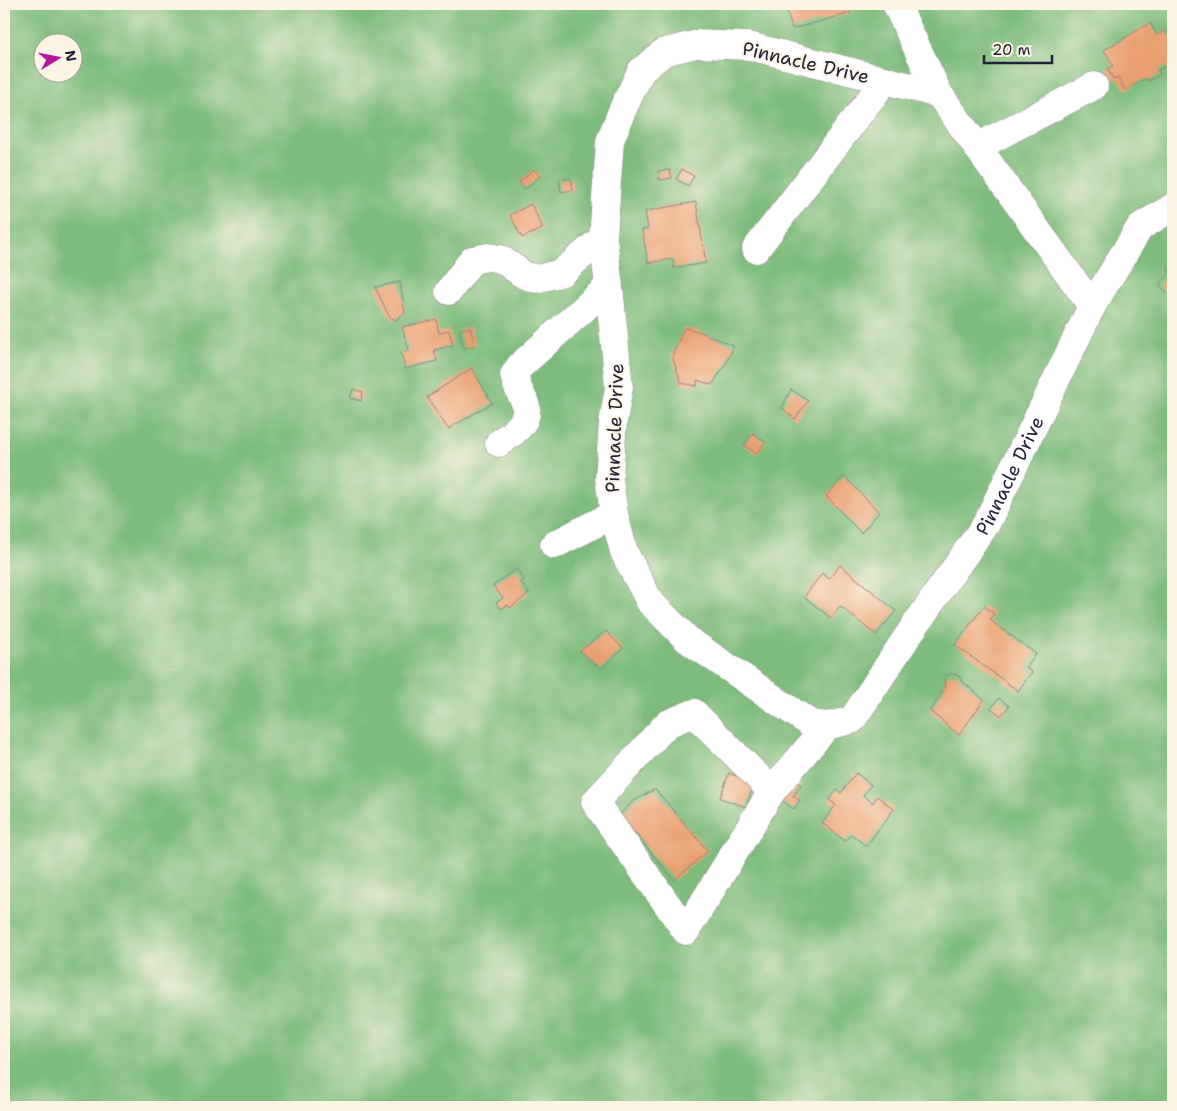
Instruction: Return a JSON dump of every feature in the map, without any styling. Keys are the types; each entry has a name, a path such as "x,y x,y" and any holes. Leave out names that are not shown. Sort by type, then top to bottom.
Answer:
{"street":[{"path":"896,4 939,94 1092,306"},
{"name":"Pinnacle Drive","path":"939,94 749,46 697,44 664,52 641,71 620,113 610,141 603,238 610,286 619,386 613,422 609,478 614,514 624,552 650,602 688,640 811,724 827,726 852,720 986,524 1092,306 1140,227 1173,207"},
{"path":"756,248 885,80"},
{"path":"977,147 1094,86"},
{"path":"449,291 472,260 488,257 501,259 524,275 536,279 561,273 603,238"},
{"path":"499,444 520,427 526,416 527,409 516,386 514,375 520,366 610,286"},
{"path":"554,545 614,514"},
{"path":"772,791 694,713 666,724 595,802 686,931 772,791 827,726"}],"green space":[{"path":"4,4 1173,4 1173,1107 4,1107"}],"building":[{"path":"785,4 848,4 851,13 792,29"},
{"path":"1150,23 1157,35 1166,30 1173,42 1173,68 1168,70 1166,66 1158,70 1160,74 1148,81 1146,78 1125,90 1118,78 1114,80 1107,69 1113,66 1104,50"},
{"path":"534,169 540,176 525,189 519,182"},
{"path":"682,169 694,176 688,186 676,179"},
{"path":"670,170 672,178 659,180 658,171"},
{"path":"571,178 573,190 561,192 559,180"},
{"path":"696,202 706,263 674,268 673,259 648,263 642,230 648,229 645,211"},
{"path":"531,204 543,228 522,238 510,215"},
{"path":"1173,264 1173,298 1159,285 1171,272 1168,270"},
{"path":"400,282 405,313 395,320 389,316 375,287"},
{"path":"436,319 439,333 449,330 453,345 434,350 437,361 405,369 401,353 409,351 402,327"},
{"path":"470,327 475,345 464,348 459,330"},
{"path":"684,328 698,331 734,346 724,367 712,385 697,380 697,386 681,383 672,356"},
{"path":"472,368 492,403 448,429 427,397"},
{"path":"353,389 363,392 361,401 350,398"},
{"path":"791,389 808,401 795,419 782,408"},
{"path":"753,433 765,442 757,454 744,445"},
{"path":"844,476 879,512 861,533 826,496"},
{"path":"840,565 896,611 876,635 840,606 831,618 804,597 822,573 829,579"},
{"path":"516,569 524,580 521,583 529,593 510,608 507,605 501,609 496,603 503,598 493,586"},
{"path":"984,606 994,614 990,620 1036,654 1026,667 1032,672 1018,691 955,645"},
{"path":"606,631 623,648 601,669 580,651"},
{"path":"950,674 958,675 962,681 984,700 959,735 930,711 945,688 945,677"},
{"path":"999,698 1009,706 1001,716 991,708"},
{"path":"729,773 754,783 746,807 720,798"},
{"path":"856,773 871,785 863,795 873,803 877,796 894,809 866,846 851,834 845,841 822,823 836,805 829,800 837,790 841,793"},
{"path":"793,779 801,785 793,796 800,800 794,809 779,799"},
{"path":"655,789 708,851 674,880 620,815 632,802"}]}
